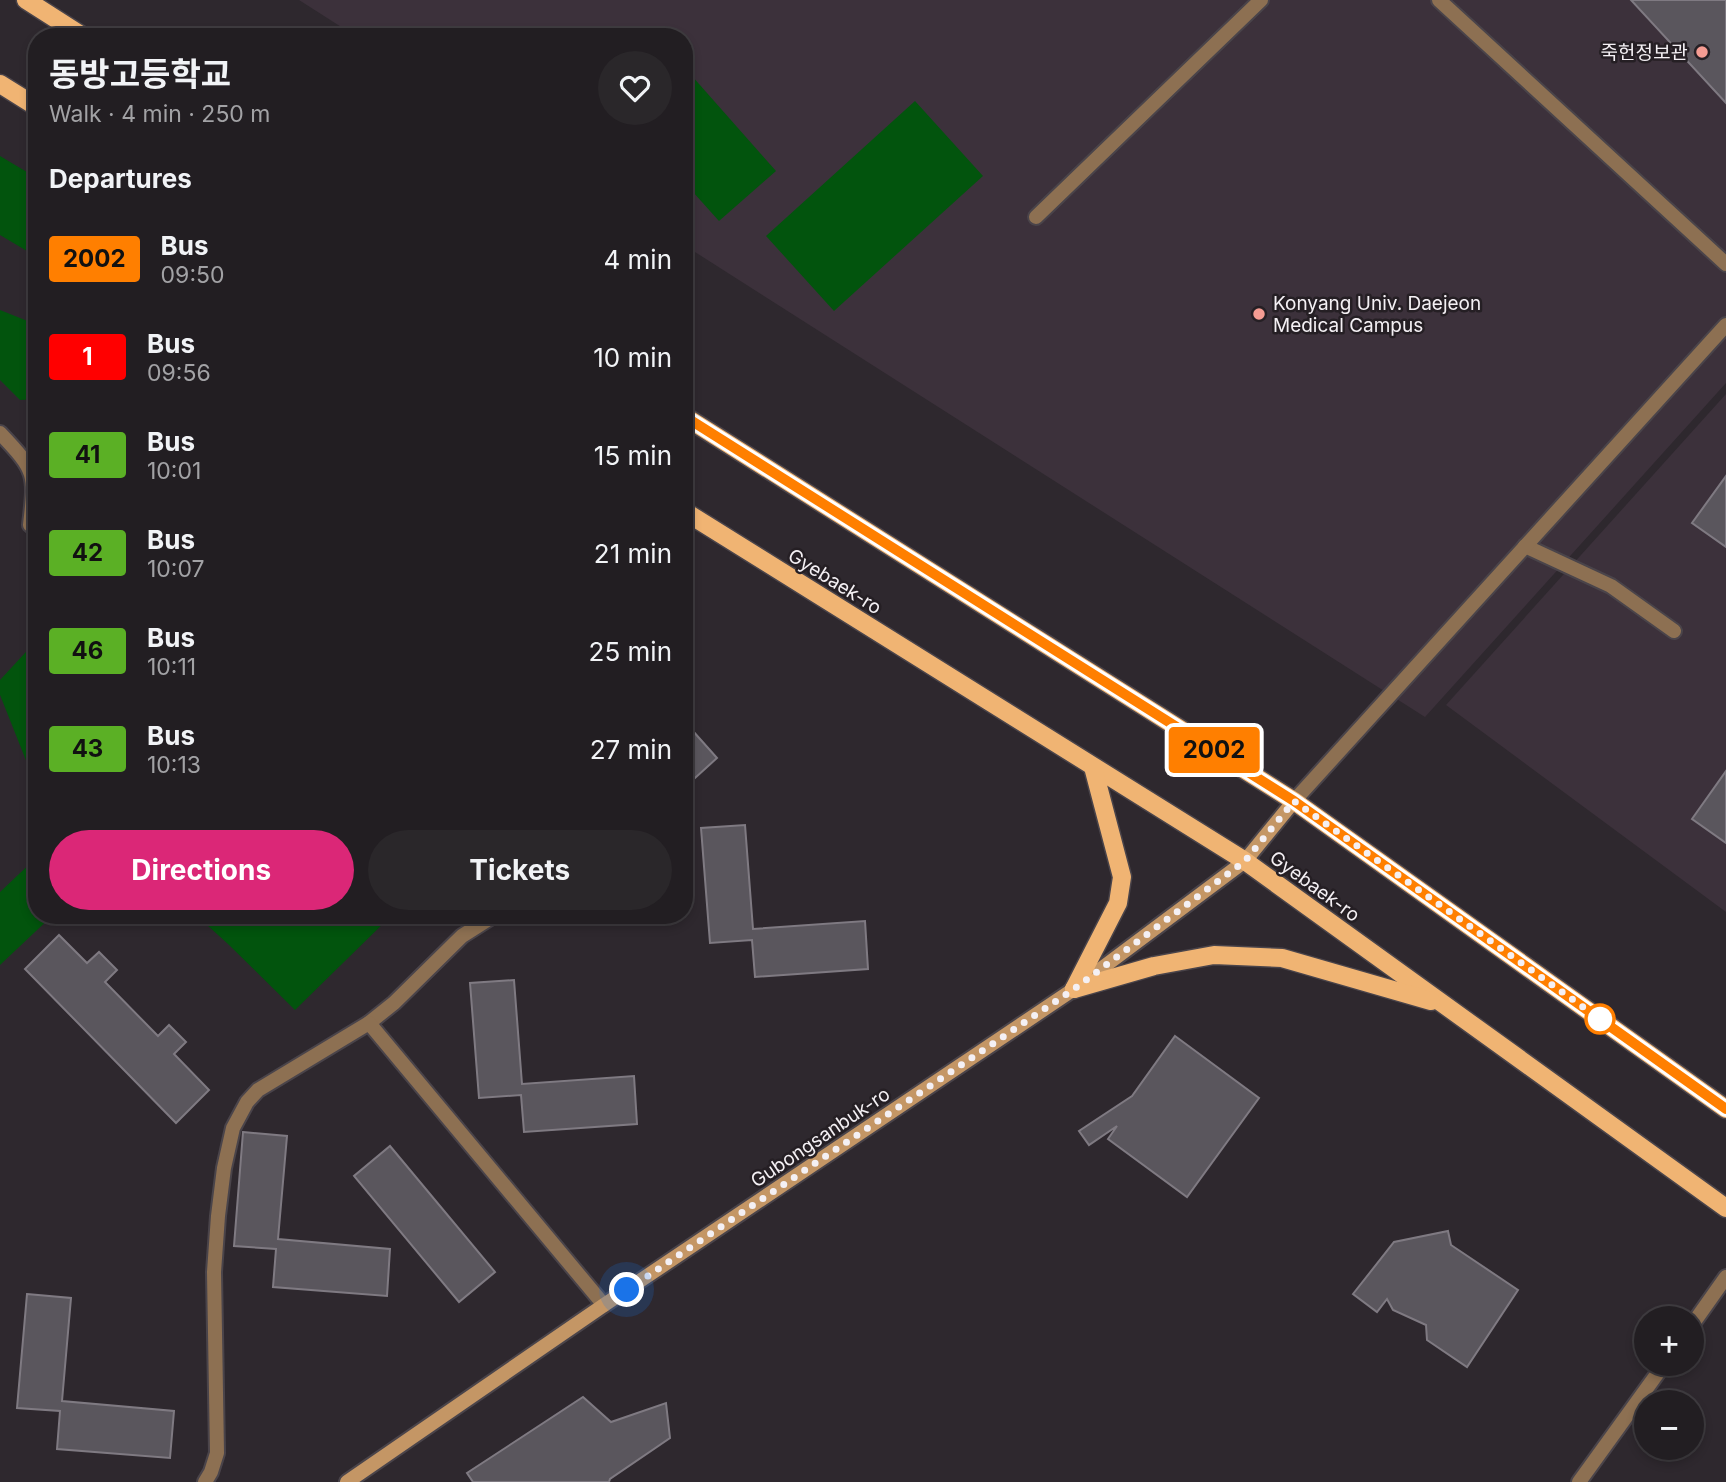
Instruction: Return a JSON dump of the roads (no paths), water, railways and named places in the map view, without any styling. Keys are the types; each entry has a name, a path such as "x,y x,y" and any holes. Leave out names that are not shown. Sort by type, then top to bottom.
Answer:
{"main road":[{"path":"26,0 70,28"},
{"path":"0,84 28,101"},
{"path":"693,422 1294,801 1726,1110"},
{"name":"Gyebaek-ro","path":"693,517 1245,861 1726,1208"},
{"path":"1074,989 1118,903 1122,877 1093,766"},
{"name":"Gubongsanbuk-ro","path":"347,1482 604,1305 1074,989 1245,861 1294,801"},
{"path":"1074,989 1154,966 1214,955 1282,958 1442,1004"}],"street":[{"path":"1036,217 1261,0"},
{"path":"1439,0 1726,264"},
{"path":"1294,801 1726,325"},
{"path":"0,433 28,464"},
{"path":"1525,547 1611,586 1674,631"},
{"path":"205,1482 217,1453 214,1272 224,1168 233,1128 247,1102 258,1090 369,1023 394,1003 463,936 481,924"},
{"path":"369,1023 604,1305"},
{"path":"1704,1308 1726,1277"},
{"path":"1579,1482 1656,1376"}],"place":[{"name":"죽헌정보관","path":"1702,52"},
{"name":"Konyang Univ. Daejeon Medical Campus","path":"1259,314"}]}
